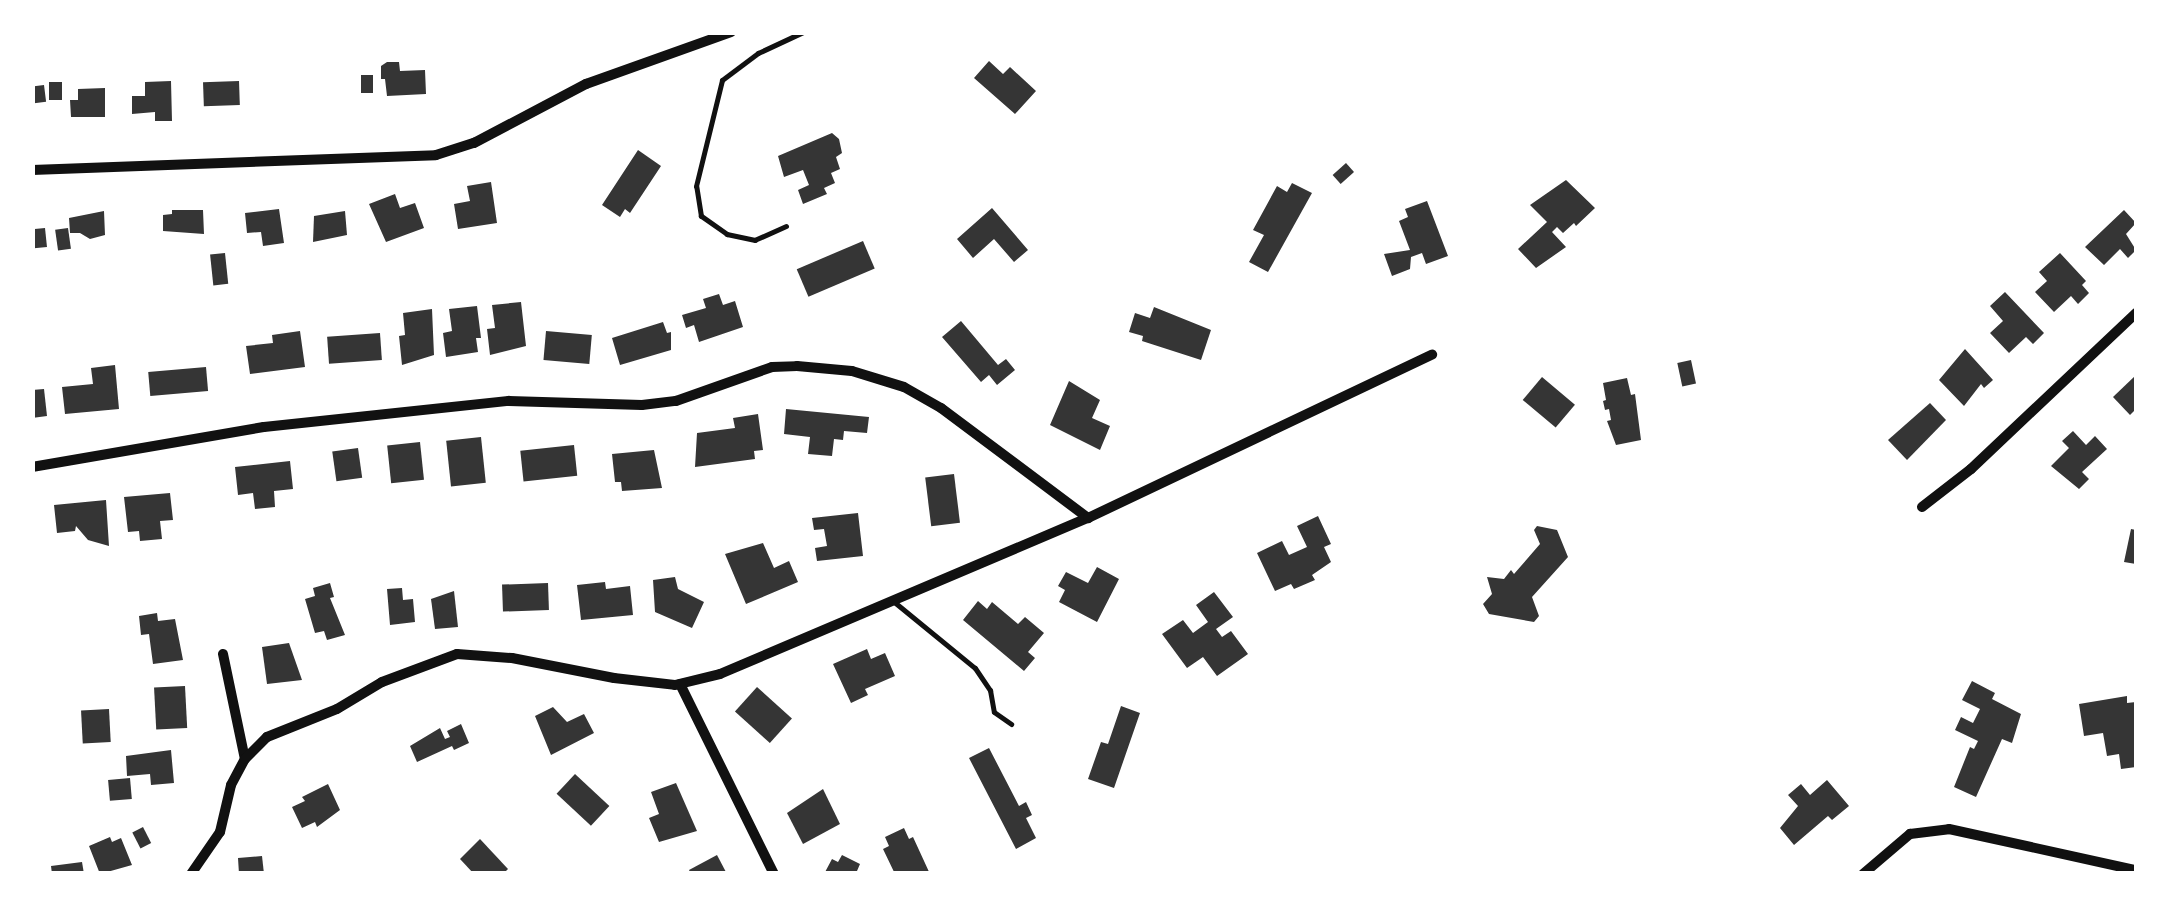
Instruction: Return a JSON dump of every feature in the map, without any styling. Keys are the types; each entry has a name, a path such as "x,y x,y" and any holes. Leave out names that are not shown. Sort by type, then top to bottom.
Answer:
{"street":[{"path":"32,170 102,164 436,155 474,143 586,84 732,32"},
{"path":"1922,507 1970,469 2136,313"},
{"path":"191,874 202,869 220,832 232,785 246,760 267,737 337,710 382,682 457,654 512,658 614,678 680,684 720,674 1088,518 1432,356"},
{"path":"32,467 264,427 509,401 642,405 676,401 772,368 797,366 852,372 904,386 941,408 1088,518"},
{"path":"223,654 246,760"},
{"path":"680,684 774,874"},
{"path":"1863,874 1910,834 1949,828 2136,870"}],"lane":[{"path":"786,226 755,240 727,234 701,216 696,186 722,80 758,53 803,32"},
{"path":"893,602 975,668 990,690 994,712 1011,724"}],"building":[{"path":"989,61 1003,74 1010,67 1036,91 1015,114 974,78"},
{"path":"399,62 400,71 425,70 426,94 387,96 381,66"},
{"path":"361,75 373,75 373,93 361,93"},
{"path":"171,81 172,121 155,121 155,112 132,114 132,96 145,96 145,82"},
{"path":"239,81 240,105 204,106 203,82"},
{"path":"49,82 62,82 62,100 49,100"},
{"path":"44,85 46,102 34,103 32,86"},
{"path":"105,88 105,117 71,117 70,100 78,100 78,89"},
{"path":"832,133 839,139 842,153 836,157 840,169 831,173 835,183 824,188 827,194 803,204 798,190 809,185 803,170 784,177 778,156"},
{"path":"638,150 661,166 630,213 625,209 620,217 602,205"},
{"path":"1346,163 1354,172 1341,184 1333,175"},
{"path":"1566,180 1595,208 1576,226 1574,223 1563,233 1557,227 1552,232 1566,247 1536,268 1518,249 1547,222 1530,205"},
{"path":"491,182 497,223 458,229 454,204 470,201 467,186"},
{"path":"1292,183 1312,193 1268,272 1249,262 1264,235 1253,230 1277,186 1287,192"},
{"path":"395,194 400,208 415,203 424,228 386,242 369,204"},
{"path":"1427,201 1448,256 1426,264 1422,253 1411,257 1410,269 1392,276 1384,254 1410,250 1399,221 1408,217 1405,209"},
{"path":"992,208 1028,250 1014,262 994,239 973,258 957,239"},
{"path":"279,209 284,243 263,246 261,232 247,233 245,213"},
{"path":"172,210 203,210 204,234 163,231 163,215 172,214"},
{"path":"2124,210 2136,223 2126,234 2136,250 2128,258 2120,249 2104,265 2085,247"},
{"path":"104,211 105,235 90,239 70,233 69,218"},
{"path":"345,211 347,235 313,242 314,216"},
{"path":"45,228 47,247 34,248 32,229"},
{"path":"68,228 71,249 58,251 55,230"},
{"path":"863,241 875,269 808,297 797,269"},
{"path":"225,253 228,284 213,285 210,255"},
{"path":"2060,253 2086,281 2082,285 2089,293 2078,304 2071,296 2054,312 2035,292 2047,281 2039,272"},
{"path":"2005,292 2044,333 2033,344 2026,337 2009,353 1990,333 2003,321 1990,306"},
{"path":"719,294 723,305 735,301 743,327 699,342 694,325 686,328 682,315 706,308 703,299"},
{"path":"521,302 526,346 490,355 487,329 495,328 492,305"},
{"path":"477,306 481,338 476,338 478,352 446,357 443,333 452,331 449,309"},
{"path":"1154,307 1211,330 1201,360 1142,341 1143,336 1129,332 1135,313 1150,318"},
{"path":"432,309 434,355 402,365 399,336 405,335 403,313"},
{"path":"961,321 998,365 1006,359 1015,370 997,385 989,375 981,382 942,337"},
{"path":"663,322 667,333 671,332 671,350 620,365 612,338"},
{"path":"300,331 305,367 250,374 246,346 273,343 272,335"},
{"path":"546,331 592,335 589,364 543,360"},
{"path":"380,333 382,360 329,364 327,337"},
{"path":"1965,349 1993,380 1984,388 1981,384 1964,406 1939,380"},
{"path":"1691,360 1696,383 1682,386 1677,363"},
{"path":"115,365 119,409 65,414 62,387 93,384 91,368"},
{"path":"206,367 208,391 150,396 148,372"},
{"path":"2136,375 2136,409 2130,415 2113,397"},
{"path":"1542,377 1575,405 1556,428 1523,400"},
{"path":"1627,378 1631,395 1635,394 1641,440 1616,445 1607,421 1611,420 1603,401 1603,383"},
{"path":"1069,381 1100,400 1092,418 1110,426 1100,450 1050,425"},
{"path":"44,389 47,416 32,418 32,390"},
{"path":"1930,403 1946,420 1907,460 1888,440"},
{"path":"786,409 869,417 867,433 844,431 843,440 834,439 832,456 808,454 810,437 784,434"},
{"path":"758,414 763,450 754,451 755,459 695,467 697,433 735,428 733,418"},
{"path":"2073,431 2086,445 2095,436 2107,449 2082,472 2089,479 2079,489 2051,466 2069,448 2062,441"},
{"path":"481,437 486,483 451,486 446,441"},
{"path":"420,442 424,480 391,483 387,445"},
{"path":"574,445 577,476 524,481 520,451"},
{"path":"358,448 362,478 336,481 332,452"},
{"path":"654,450 662,488 622,491 621,482 615,482 612,454"},
{"path":"290,461 293,489 274,491 275,507 255,509 253,493 238,495 235,467"},
{"path":"954,474 960,523 931,526 925,478"},
{"path":"170,493 173,520 160,521 162,539 140,541 139,531 128,532 124,497"},
{"path":"106,500 109,546 88,540 76,526 75,531 57,533 54,505"},
{"path":"858,513 863,556 817,561 815,548 827,546 824,529 814,530 812,518"},
{"path":"1318,516 1331,544 1324,547 1331,562 1312,575 1315,580 1294,589 1291,584 1275,591 1257,553 1282,541 1289,555 1307,547 1297,526"},
{"path":"1537,526 1557,530 1568,557 1532,597 1539,616 1534,622 1489,614 1483,604 1492,594 1487,577 1504,579 1511,570 1514,574 1540,544 1534,530"},
{"path":"2131,529 2136,530 2136,564 2124,562"},
{"path":"763,543 774,568 789,561 798,582 746,604 725,554"},
{"path":"1097,567 1119,579 1097,622 1059,602 1065,590 1058,586 1066,572 1088,583"},
{"path":"675,577 678,589 704,602 692,628 655,612 653,580"},
{"path":"605,582 606,589 630,586 633,615 581,620 577,585"},
{"path":"330,583 334,597 330,598 345,635 327,640 324,631 315,633 305,599 315,596 313,588"},
{"path":"548,583 549,610 503,612 502,585"},
{"path":"402,588 403,600 413,599 415,622 390,625 387,589"},
{"path":"454,591 458,627 435,629 431,599"},
{"path":"1214,592 1233,617 1216,629 1222,637 1231,631 1248,654 1217,676 1203,657 1187,668 1162,634 1183,620 1193,633 1208,622 1196,605"},
{"path":"978,601 987,609 992,602 1018,624 1025,617 1044,633 1028,652 1035,658 1024,671 963,620"},
{"path":"157,613 158,621 175,619 183,660 153,664 149,634 141,635 139,616"},
{"path":"289,643 302,680 267,684 262,647"},
{"path":"867,649 871,659 885,653 895,676 865,689 868,695 851,703 833,664"},
{"path":"1972,681 1995,693 1992,699 2021,714 2012,743 2002,739 1976,797 1954,787 1970,747 1974,749 1978,741 1955,730 1961,717 1973,723 1980,709 1962,700"},
{"path":"185,686 187,728 156,730 154,688"},
{"path":"757,687 792,718 770,743 735,712"},
{"path":"2127,696 2127,703 2136,702 2136,767 2121,769 2119,754 2107,756 2103,733 2084,736 2079,704"},
{"path":"1121,706 1140,713 1114,788 1088,779 1101,742 1108,744"},
{"path":"553,707 567,722 584,714 594,733 551,755 535,716"},
{"path":"109,709 111,742 83,743 81,710"},
{"path":"461,724 469,743 454,750 452,746 417,762 410,746 440,728 445,739 450,737 447,731"},
{"path":"989,748 1019,806 1026,802 1032,815 1026,818 1036,838 1016,849 969,758"},
{"path":"171,750 174,783 151,785 150,774 127,776 126,756"},
{"path":"575,774 609,806 591,826 557,794"},
{"path":"130,778 132,799 110,801 108,780"},
{"path":"1827,780 1849,806 1832,820 1828,816 1794,845 1780,828 1798,806 1788,795 1801,784 1810,795"},
{"path":"676,783 697,831 659,842 649,818 659,814 651,792"},
{"path":"328,784 340,810 317,827 315,822 302,828 292,807 305,801 302,797"},
{"path":"823,789 840,824 803,844 787,813"},
{"path":"143,827 151,843 140,848 132,832"},
{"path":"904,828 909,839 913,837 930,874 895,874 883,849 889,846 885,837"},
{"path":"110,837 112,842 121,838 132,865 100,874 89,846"},
{"path":"480,839 508,869 503,874 474,874 460,859"},
{"path":"717,855 727,874 691,874 689,870"},
{"path":"842,855 860,864 857,871 862,874 824,874 832,859 838,862"},
{"path":"262,856 264,874 239,874 238,858"},
{"path":"82,862 84,874 52,874 51,866"}]}
